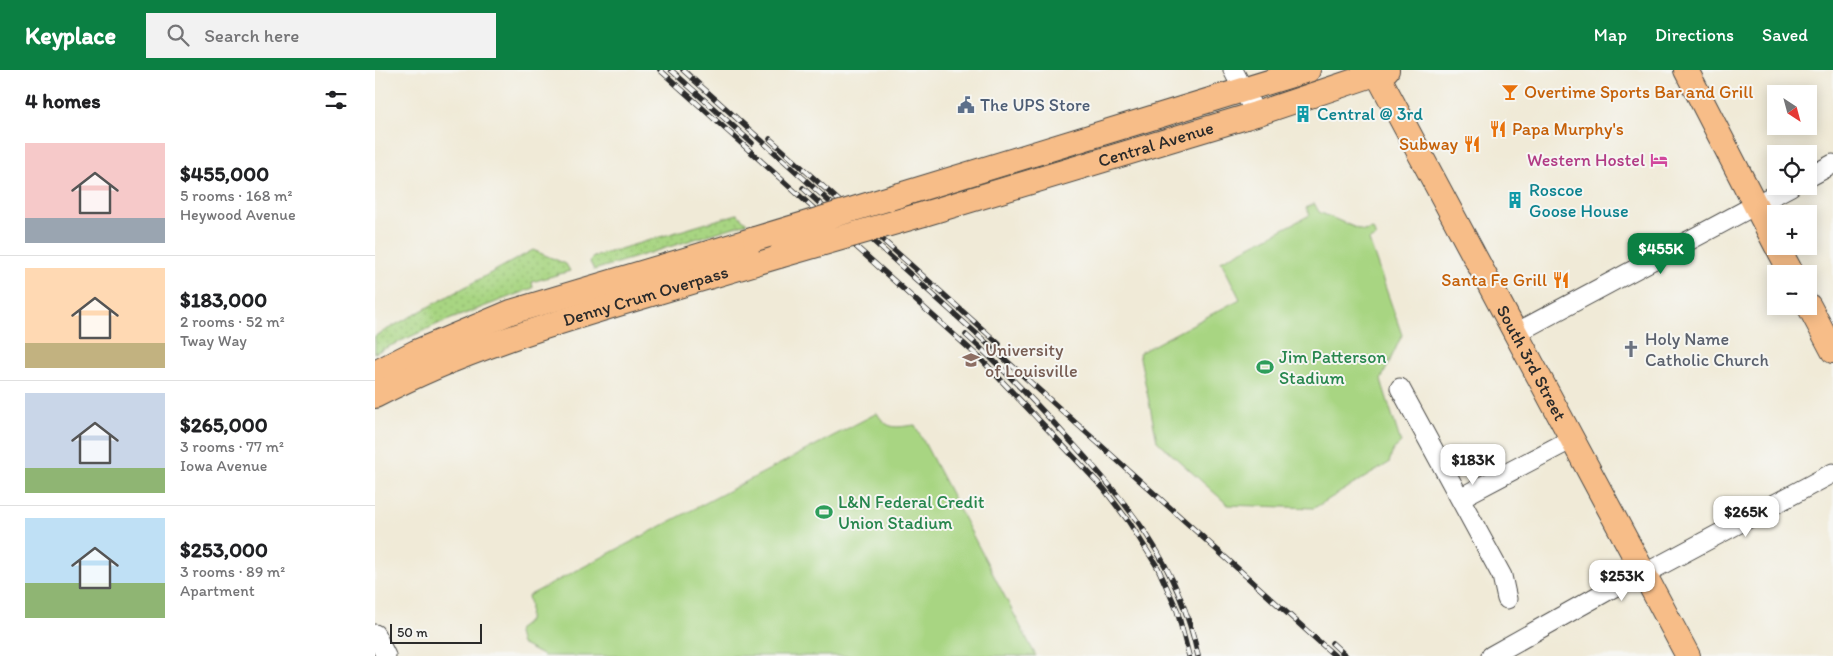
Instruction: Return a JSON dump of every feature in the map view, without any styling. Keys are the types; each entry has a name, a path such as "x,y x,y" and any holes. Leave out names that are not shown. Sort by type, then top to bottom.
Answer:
{"main road":[{"name":"Central Avenue","path":"900,196 1239,80 1308,70"},
{"path":"1686,70 1767,228"},
{"name":"Central Avenue","path":"924,214 1256,114 1379,71"},
{"name":"South 3rd Street","path":"1379,71 1688,656"},
{"name":"Denny Crum Overpass","path":"375,373 417,352 511,312 900,196"},
{"name":"Denny Crum Overpass","path":"375,396 448,362 573,317 924,214"},
{"path":"1814,315 1833,351"}],"street":[{"path":"1239,80 1256,114"},
{"path":"1817,173 1833,164"},
{"path":"1516,333 1775,195"},
{"path":"1400,388 1502,576 1507,599"},
{"path":"1459,498 1572,439"},
{"path":"1491,656 1623,582 1644,574 1833,473"},
{"path":"375,634 386,656"}],"green space":[{"path":"1077,150 1079,157 944,199 942,191"},
{"name":"Jim Patterson Stadium","path":"1314,203 1319,212 1363,231 1373,229 1376,237 1369,240 1402,335 1381,380 1401,443 1393,450 1389,463 1314,508 1228,505 1157,441 1139,353 1240,299 1221,261 1310,215 1306,208"},
{"path":"737,214 747,223 594,270 590,262 593,257"},
{"path":"533,250 566,264 570,271 532,282 533,288 438,324 375,353 375,336"},
{"name":"L&N Federal Credit Union Stadium","path":"877,413 885,423 893,427 915,425 1036,656 544,656 521,644 517,630 529,621 530,606 528,596"}],"railway":[{"path":"660,70 982,360 1104,489 1129,522 1158,568 1177,610 1189,656"},
{"path":"671,70 752,143"},
{"path":"683,70 1335,656"},
{"path":"770,139 999,344"},
{"path":"803,188 830,213"},
{"path":"966,335 1004,371 1088,460 1148,536 1178,592 1198,656"},
{"path":"1332,643 1346,656"}],"place":[{"name":"Overtime Sports Bar and Grill","path":"1510,92"},
{"name":"The UPS Store","path":"966,105"},
{"name":"Central @ 3rd","path":"1303,114"},
{"name":"Papa Murphy's","path":"1498,129"},
{"name":"Subway","path":"1472,144"},
{"name":"Western Hostel","path":"1659,160"},
{"name":"Roscoe Goose House","path":"1515,200"},
{"name":"Santa Fe Grill","path":"1561,280"},
{"name":"Holy Name Catholic Church","path":"1631,349"},
{"name":"University of Louisville","path":"971,360"},
{"name":"Jim Patterson Stadium","path":"1265,367"},
{"name":"L&N Federal Credit Union Stadium","path":"824,512"}]}
